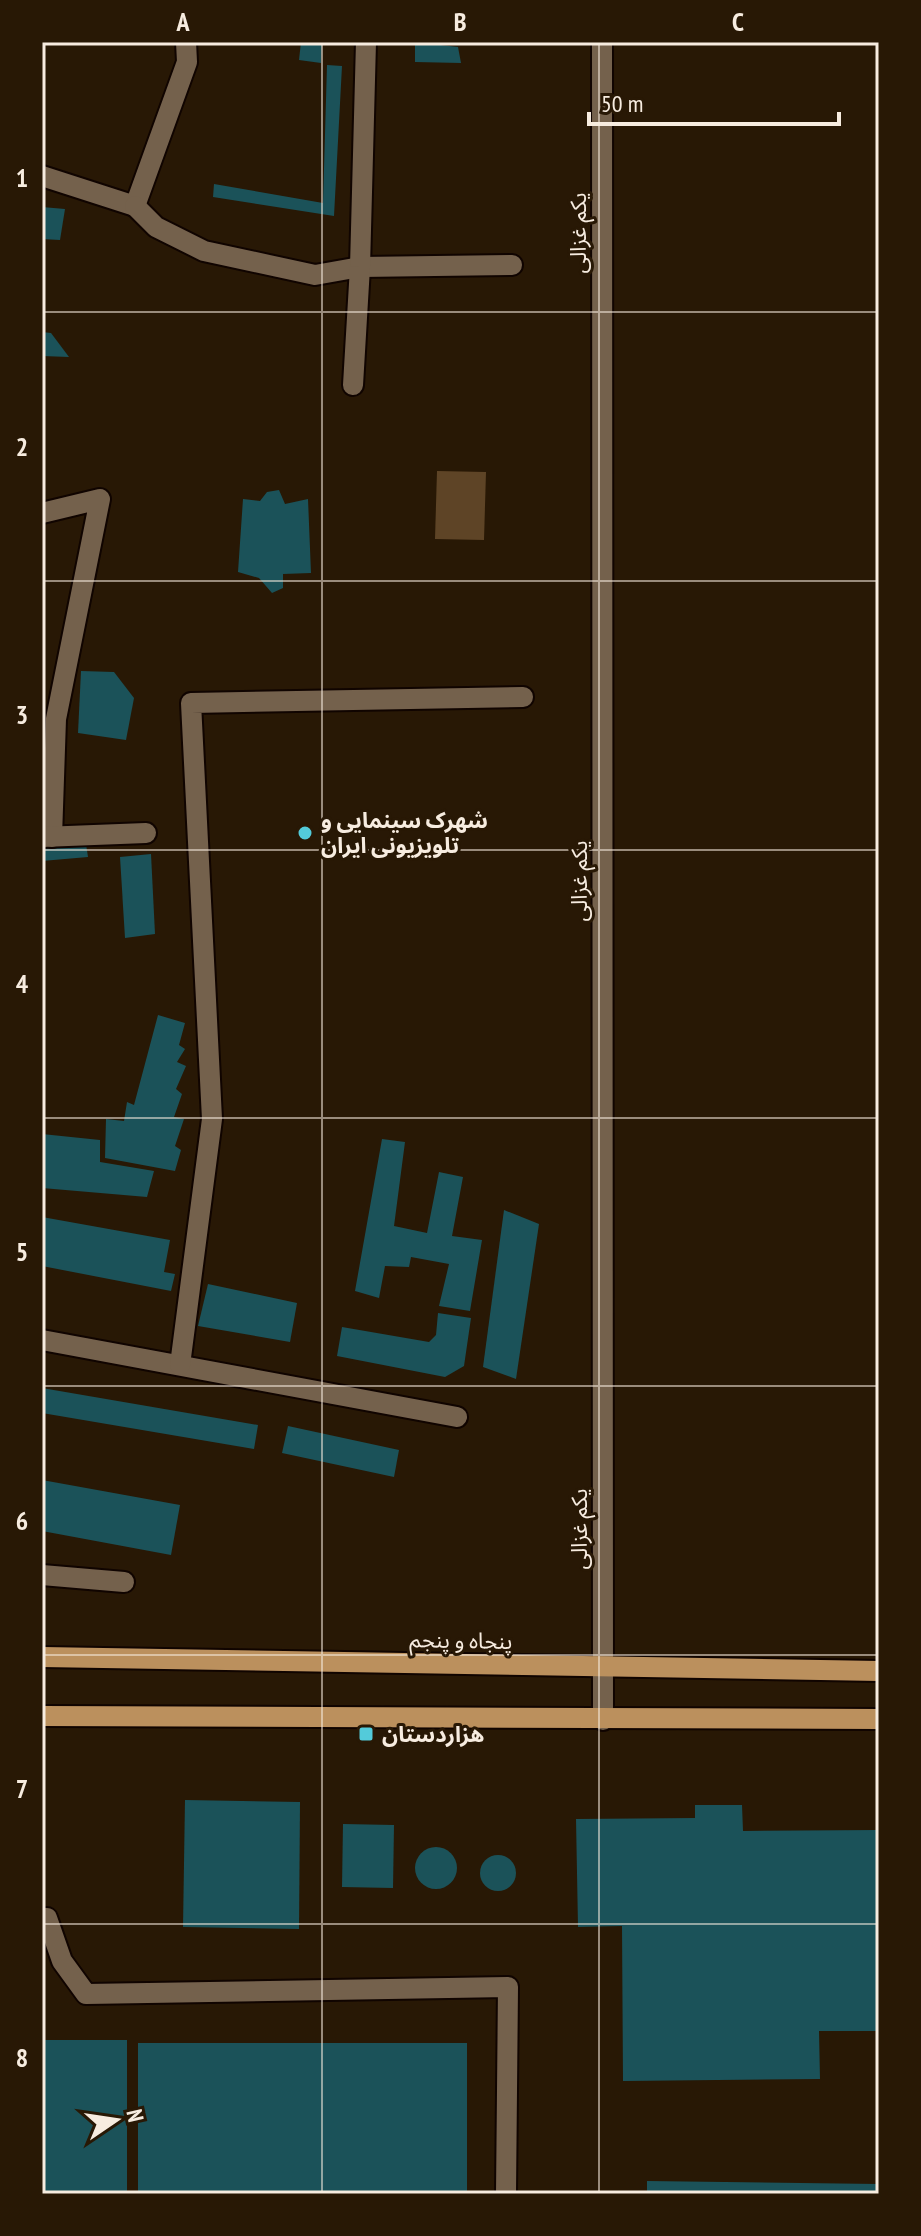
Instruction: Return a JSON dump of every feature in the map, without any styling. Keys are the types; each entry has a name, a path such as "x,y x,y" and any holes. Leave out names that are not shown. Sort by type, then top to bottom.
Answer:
{"main road":[{"name":"پنجاه و پنجم","path":"42,1657 879,1671"},
{"path":"42,1716 879,1719"}],"street":[{"path":"135,206 187,62 186,42"},
{"path":"353,385 360,267 366,42"},
{"name":"یکم غزالی","path":"602,42 603,1720"},
{"path":"42,176 135,206 156,227 204,251 315,275 360,267 512,265"},
{"path":"42,513 100,499 56,719 47,837 146,833"},
{"path":"180,1365 212,1119 191,703 523,697"},
{"path":"42,1340 457,1417"},
{"path":"42,1575 124,1582"},
{"path":"42,1918 47,1918 62,1961 86,1994 508,1987 506,2194"}],"shaded area":[{"path":"437,471 486,472 484,540 435,539"}],"building":[{"path":"301,42 322,42 321,63 299,60"},
{"path":"415,42 458,47 461,63 415,62"},
{"path":"327,65 342,66 334,216 213,197 214,184 323,203"},
{"path":"42,207 65,209 60,240 42,239"},
{"path":"42,332 51,333 69,357 42,356"},
{"path":"279,490 285,504 308,499 311,573 283,574 283,588 272,593 259,578 238,572 243,499 260,501 267,492"},
{"path":"81,671 114,672 134,698 126,740 78,733"},
{"path":"86,844 88,857 42,861 42,845"},
{"path":"151,854 155,934 125,938 120,857"},
{"path":"158,1015 185,1023 179,1045 185,1049 177,1062 186,1066 176,1089 182,1094 174,1117 184,1119 175,1146 181,1150 175,1171 105,1158 106,1119 124,1121 127,1102 134,1105"},
{"path":"42,1134 100,1140 100,1162 154,1171 147,1197 42,1188"},
{"path":"382,1139 405,1142 394,1226 427,1233 439,1172 463,1177 452,1236 482,1240 470,1311 439,1306 449,1264 411,1257 409,1267 385,1266 379,1298 355,1291"},
{"path":"504,1210 539,1224 516,1379 483,1367"},
{"path":"42,1217 170,1240 164,1272 175,1274 171,1291 42,1266"},
{"path":"208,1284 297,1303 290,1342 198,1326"},
{"path":"438,1313 471,1318 464,1366 445,1377 337,1356 342,1327 429,1342 436,1335"},
{"path":"42,1388 258,1425 254,1449 42,1413"},
{"path":"288,1426 399,1450 394,1477 282,1453"},
{"path":"42,1480 180,1505 171,1555 42,1531"},
{"path":"185,1800 300,1802 299,1929 183,1927"},
{"path":"695,1805 742,1805 743,1831 879,1830 879,2031 819,2031 820,2079 623,2081 622,1926 578,1927 576,1819 695,1818"},
{"path":"343,1824 394,1825 393,1888 342,1887"},
{"path":"436,1847 451,1853 457,1868 451,1883 436,1889 421,1883 415,1868 421,1853"},
{"path":"498,1855 511,1860 516,1873 511,1886 498,1891 485,1886 480,1873 485,1860"},
{"path":"42,2040 127,2040 127,2194 42,2194"},
{"path":"138,2043 467,2043 467,2194 138,2194"},
{"path":"647,2181 879,2184 879,2194 647,2194"}],"place":[{"name":"شهرک سینمایی و تلویزیونی ایران","path":"305,833"},
{"name":"هزاردستان","path":"366,1734"}]}
